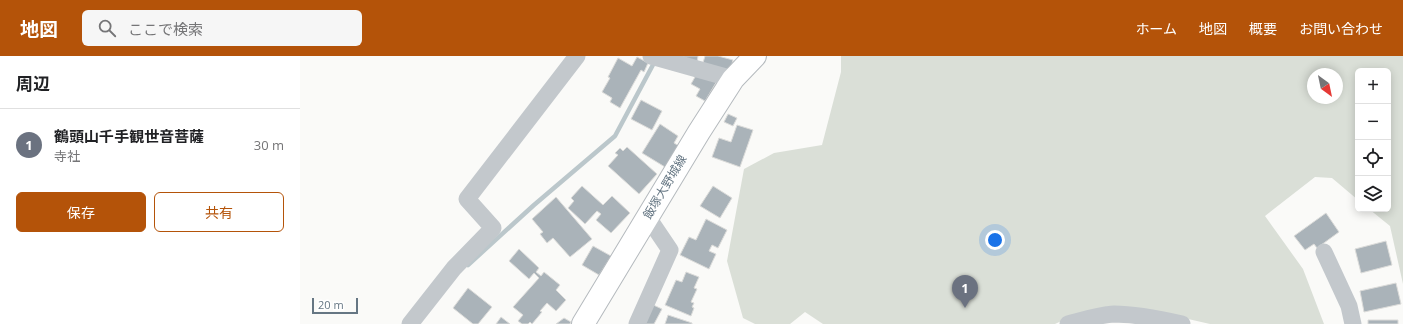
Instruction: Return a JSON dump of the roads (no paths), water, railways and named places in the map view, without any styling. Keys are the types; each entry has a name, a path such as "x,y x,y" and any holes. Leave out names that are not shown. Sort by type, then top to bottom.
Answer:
{"main road":[{"name":"飯塚大野城線","path":"583,324 699,132 744,65"}],"street":[{"path":"410,324 454,268 493,228 467,199 577,56"},
{"path":"656,57 744,65"},
{"path":"637,324 670,250 647,216"},
{"path":"1324,252 1349,306 1353,324"},
{"path":"1068,324 1092,317 1114,314 1155,318 1182,324"}],"waterway":[{"path":"468,265 534,205 615,136 655,61"}],"place":[{"name":"鶴頭山千手観世音菩薩","path":"965,308"}]}
